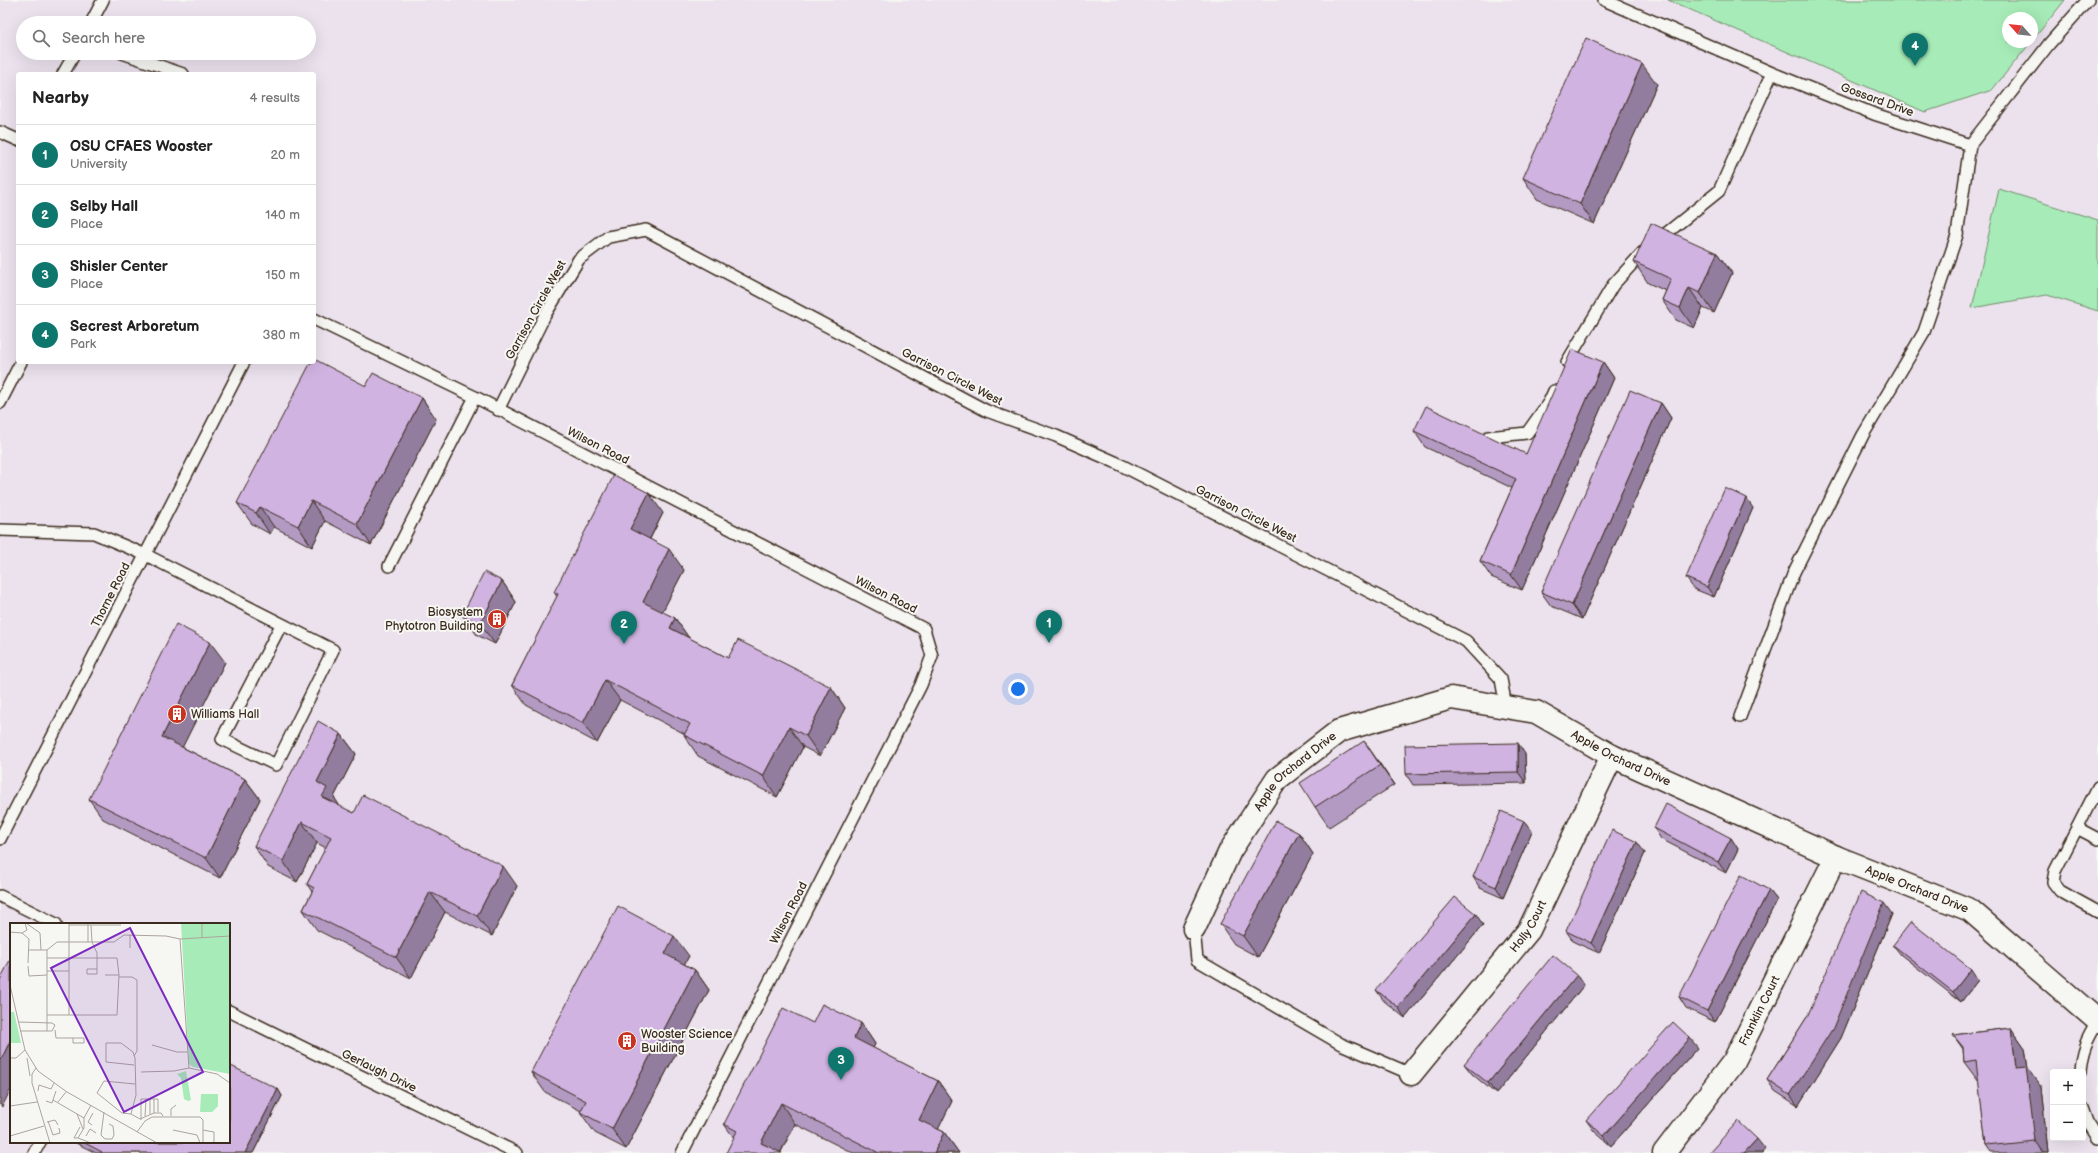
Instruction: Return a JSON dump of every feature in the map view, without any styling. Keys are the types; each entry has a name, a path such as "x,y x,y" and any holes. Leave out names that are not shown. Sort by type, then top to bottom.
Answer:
{"street":[{"name":"Apple Orchard Drive","path":"1194,929 1230,851 1277,778 1339,731 1451,698 1536,712 1612,756 1836,857 1970,910 2098,1021"},
{"name":"Holly Court","path":"1411,1074 1529,930 1612,756"},
{"name":"Franklin Court","path":"1664,1153 1734,1061 1836,857"}],"lane":[{"path":"95,16 103,0"},
{"name":"Gossard Drive","path":"1604,0 1772,73 1874,114 1970,145"},
{"path":"1740,717 1794,572 1863,435 1924,332 1957,235 1970,145 2049,44 2088,0"},
{"path":"64,72 71,60"},
{"path":"142,60 177,72"},
{"path":"1564,370 1613,286 1644,251 1718,191 1772,73"},
{"path":"0,132 16,139"},
{"name":"Garrison Circle West","path":"498,410 545,315 579,259 608,237 646,230 986,411 1056,436 1114,462 1466,641 1501,679 1506,707"},
{"name":"Wilson Road","path":"316,320 475,398 924,629 932,656 921,685 682,1153"},
{"path":"0,403 20,364"},
{"name":"Thorne Road","path":"0,839 243,364"},
{"path":"1488,436 1526,433 1549,402 1558,383"},
{"path":"389,566 475,398"},
{"path":"0,530 94,533 146,555 281,625 333,650 276,765 222,739 281,625"},
{"path":"2098,787 2055,871 2053,882 2060,891 2098,912"},
{"path":"2077,828 2098,839"},
{"path":"0,896 54,923"},
{"path":"1194,929 1197,960 1341,1044 1411,1074"},
{"name":"Gerlaugh Drive","path":"230,1011 517,1153"},
{"path":"2080,1069 2081,1056 2085,1042 2098,1021"},
{"path":"2086,1116 2098,1138"},
{"path":"34,1153 39,1143"}],"shaded area":[{"path":"0,0 2098,0 2098,1153 0,1153"}],"green space":[{"path":"1668,0 2065,0 2038,34 2038,12 2002,12 2002,48 2026,48 1992,90 1925,112"},
{"path":"1999,189 2098,220 2098,311 2047,295 1972,308"}],"building":[{"path":"1586,38 1642,64 1580,204 1523,178"},
{"path":"1651,223 1717,253 1700,293 1689,288 1680,308 1662,300 1671,279 1634,262"},
{"path":"1572,349 1603,362 1511,575 1480,561 1516,479 1414,431 1426,406 1526,454"},
{"path":"316,360 366,386 373,373 422,398 357,524 311,501 298,526 260,507 256,513 237,503 310,364 316,364"},
{"path":"1630,390 1661,403 1572,605 1541,592"},
{"path":"614,475 649,493 630,529 669,549 643,602 675,618 670,628 728,658 738,640 831,687 806,736 789,727 763,776 684,735 690,724 605,680 583,723 512,685 558,594 554,592"},
{"path":"1725,488 1746,498 1707,587 1686,578"},
{"path":"484,572 502,581 480,624 462,615"},
{"name":"Williams Hall","path":"176,624 210,642 162,737 245,779 206,858 89,799"},
{"path":"318,721 341,734 317,782 327,788 322,797 354,813 363,795 503,866 477,916 430,892 396,957 303,910 314,888 307,884 331,837 302,822 283,861 254,846"},
{"path":"1364,741 1380,765 1315,807 1300,783"},
{"path":"1518,743 1518,772 1406,774 1405,745"},
{"path":"1666,804 1731,838 1718,862 1654,828"},
{"path":"1501,811 1524,821 1496,887 1473,877"},
{"path":"1276,821 1299,833 1243,936 1220,924"},
{"path":"1612,830 1637,842 1591,943 1566,931"},
{"path":"1741,875 1769,890 1707,1011 1679,997"},
{"path":"1861,892 1884,903 1833,1028 1790,1095 1767,1080 1807,1017"},
{"path":"1455,897 1476,914 1398,1007 1376,990"},
{"name":"Wooster Science Building","path":"618,906 674,936 665,954 695,970 612,1129 580,1112 586,1101 531,1072"},
{"path":"1911,922 1971,969 1953,992 1893,945"},
{"path":"1553,955 1577,975 1488,1083 1464,1064"},
{"path":"10,960 10,1041 0,1062 0,980"},
{"path":"822,1004 861,1023 854,1038 938,1081 919,1120 944,1132 934,1153 879,1153 781,1103 761,1143 782,1153 726,1153 737,1131 724,1124 783,1008 813,1023"},
{"path":"1673,1022 1690,1038 1604,1136 1586,1120"},
{"path":"2011,1028 2016,1067 2026,1066 2035,1141 1986,1146 1976,1060 1964,1062 1963,1047 1953,1035"},
{"path":"230,1065 278,1089 245,1153 101,1153 102,1152 85,1143 230,1143"},
{"path":"1738,1121 1757,1139 1744,1153 1709,1153"}],"place":[{"name":"Secrest Arboretum","path":"1915,66"},
{"name":"Biosystem Phytotron Building","path":"497,619"},
{"name":"OSU CFAES Wooster","path":"1049,643"},
{"name":"Selby Hall","path":"624,644"},
{"name":"Williams Hall","path":"177,714"},
{"name":"Wooster Science Building","path":"627,1041"},
{"name":"Shisler Center","path":"841,1080"}]}
